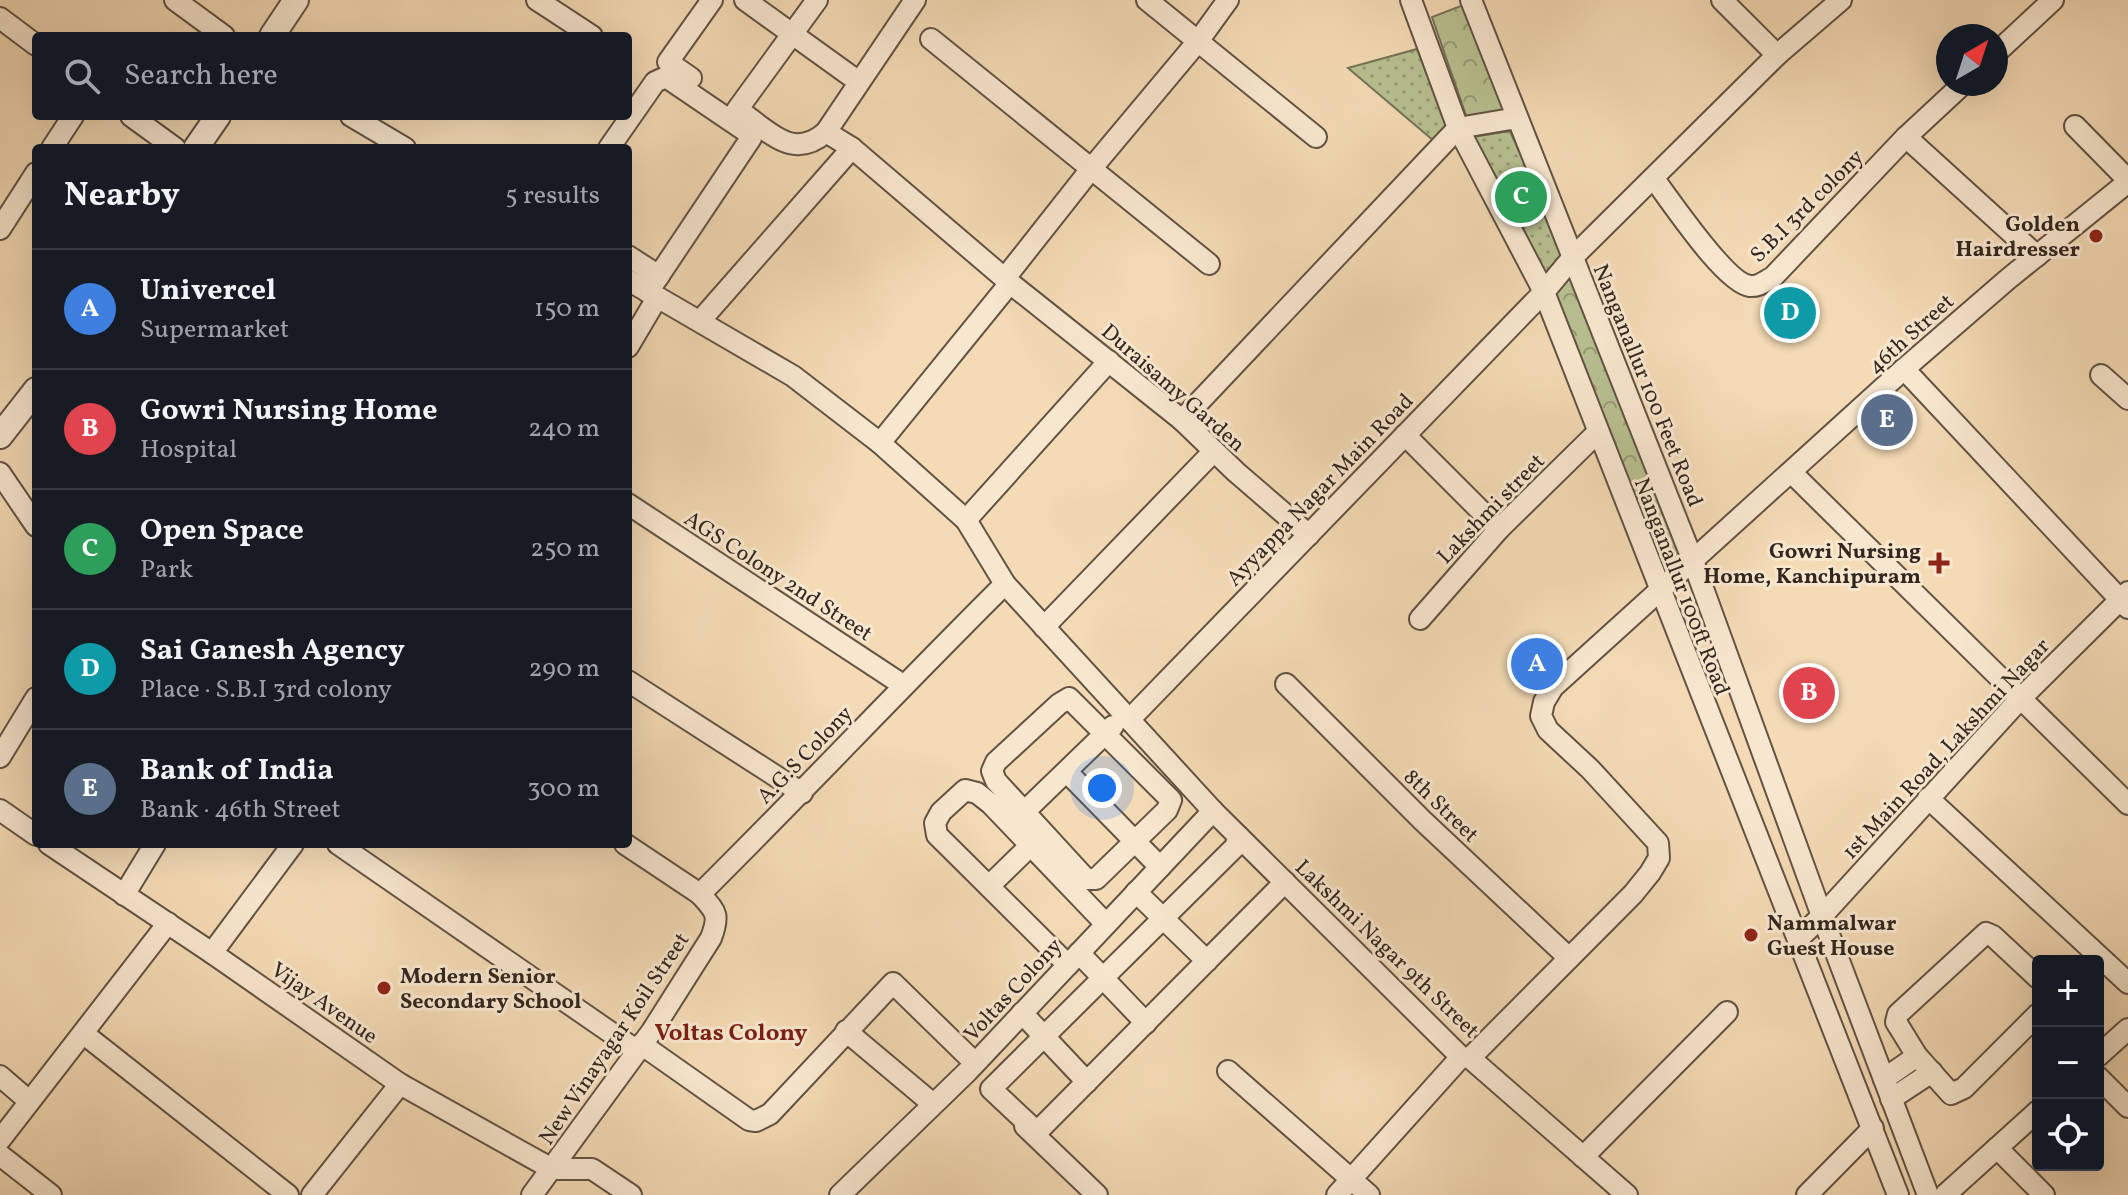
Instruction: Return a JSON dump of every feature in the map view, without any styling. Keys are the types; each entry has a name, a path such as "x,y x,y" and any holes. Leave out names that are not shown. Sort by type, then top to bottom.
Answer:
{"street":[{"path":"175,0 219,32"},
{"path":"275,32 296,0"},
{"path":"537,0 586,32"},
{"path":"712,0 668,62 781,140 797,146 815,142 826,132 915,0"},
{"path":"745,0 859,82"},
{"path":"737,110 817,0"},
{"path":"1147,0 1316,137"},
{"path":"880,443 1091,169 1199,40 1228,0"},
{"name":"Nanganallur 100ft Road","path":"1411,0 1458,128 1544,292 1898,1195"},
{"name":"Nanganallur 100 Feet Road","path":"1471,0 1693,561 1822,916 1928,1195"},
{"path":"1722,0 1777,55"},
{"name":"Ayyappa Nagar Main Road","path":"1024,812 1106,733 1127,717 1309,535 1544,292 1573,257 1777,55 1841,0"},
{"path":"2008,42 2053,0"},
{"path":"0,18 32,42"},
{"path":"931,39 1209,264"},
{"path":"632,116 660,77 666,77 750,134 749,142 655,289 632,338"},
{"name":"S.B.I 3rd colony","path":"1654,179 1725,272 1747,286 1759,285 1773,277 1906,137 1950,96"},
{"path":"1182,420 1458,128 1517,118"},
{"path":"55,144 70,120"},
{"path":"136,120 170,144"},
{"path":"199,144 215,120"},
{"path":"358,120 398,144"},
{"path":"612,144 629,120"},
{"path":"2075,126 2128,181"},
{"name":"Duraisamy Garden","path":"826,132 852,148 1008,280 1182,420 1309,535"},
{"path":"1906,137 2037,256"},
{"path":"700,321 852,148"},
{"path":"0,229 32,179"},
{"name":"46th Street","path":"1569,958 1650,873 1659,858 1658,843 1590,769 1548,730 1541,716 1544,702 1553,687 1904,369 2128,181"},
{"path":"632,261 655,289"},
{"path":"632,281 655,289"},
{"name":"Lakshmi Nagar 9th Street","path":"655,289 700,321 793,376 880,443 966,520 1005,584 1213,811 1466,1058 1627,1195"},
{"path":"966,520 1109,361"},
{"path":"1904,369 2125,600"},
{"path":"2101,375 2128,399"},
{"path":"0,436 32,395"},
{"name":"Lakshmi street","path":"1420,619 1499,529 1598,432"},
{"path":"1405,435 1499,529"},
{"path":"1044,627 1214,451"},
{"path":"0,473 32,520"},
{"path":"1792,473 2128,804"},
{"name":"AGS Colony 2nd Street","path":"632,507 903,685"},
{"name":"A.G.S Colony","path":"700,894 1005,584"},
{"name":"1st Main Road, Lakshmi Nagar","path":"1798,939 2020,699 2125,600"},
{"path":"632,684 802,793"},
{"name":"8th Street","path":"1286,684 1423,821 1569,958"},
{"path":"1069,698 1171,800 1167,810 1096,879 1086,879 1024,812 996,781 992,771 996,762 1069,698"},
{"path":"0,757 32,705"},
{"path":"1067,772 1160,867"},
{"path":"1106,924 977,793 965,790 941,812 935,823 937,835 989,886 1073,959 1103,979 1146,1023"},
{"path":"1928,798 2128,983"},
{"path":"0,810 32,832"},
{"name":"Voltas Colony","path":"840,1195 971,1067 1213,811"},
{"path":"1239,837 1235,847 991,1089 1037,1132 1285,882"},
{"path":"989,886 1030,846"},
{"name":"Vijay Avenue","path":"55,848 400,1084 552,1169"},
{"path":"124,895 153,848"},
{"path":"212,953 290,848"},
{"path":"344,848 749,1120 756,1121 770,1114 893,983 1097,1195"},
{"path":"631,848 700,894"},
{"path":"1136,892 1207,961"},
{"name":"New Vinayagar Koil Street","path":"552,1169 639,1047 711,938 717,922 716,913 700,894"},
{"path":"0,1140 168,923"},
{"path":"2032,972 1986,933 1898,1014 1896,1022 1917,1056 1951,1094 1964,1088 2032,1020"},
{"path":"1344,1187 1466,1058 1569,958"},
{"path":"1583,1157 1727,1012"},
{"path":"1022,1013 1087,1082"},
{"path":"2104,1051 2128,1029"},
{"path":"846,1031 933,1104"},
{"path":"84,1034 288,1195"},
{"path":"1888,1089 1917,1056"},
{"path":"1228,1071 1344,1187 1369,1195"},
{"path":"1888,1089 1932,1072"},
{"path":"0,1076 29,1101"},
{"path":"2104,1083 2128,1107"},
{"path":"312,1195 400,1084"},
{"path":"1945,1195 2032,1116"},
{"path":"1807,1195 1873,1128"},
{"path":"1997,1148 2044,1195"},
{"path":"0,1155 51,1195"},
{"path":"532,1195 552,1169 592,1169 631,1195"}],"green space":[{"path":"1466,4 1505,113 1469,124 1432,17"},
{"path":"1417,49 1449,123 1434,141 1348,68"},
{"path":"1510,131 1566,257 1543,280 1473,137"},
{"path":"1571,268 1684,556 1660,577 1550,293"}],"place":[{"name":"Open Space","path":"1521,197"},
{"name":"Golden Hairdresser","path":"2096,236"},
{"name":"Sai Ganesh Agency","path":"1790,313"},
{"name":"Bank of India","path":"1887,420"},
{"name":"Gowri Nursing Home, Kanchipuram","path":"1939,563"},
{"name":"Univercel","path":"1537,664"},
{"name":"Gowri Nursing Home","path":"1809,693"},
{"name":"Nammalwar Guest House","path":"1751,935"},
{"name":"Modern Senior Secondary School","path":"384,988"}],"district":[{"name":"Voltas Colony","path":"731,1032"}]}
